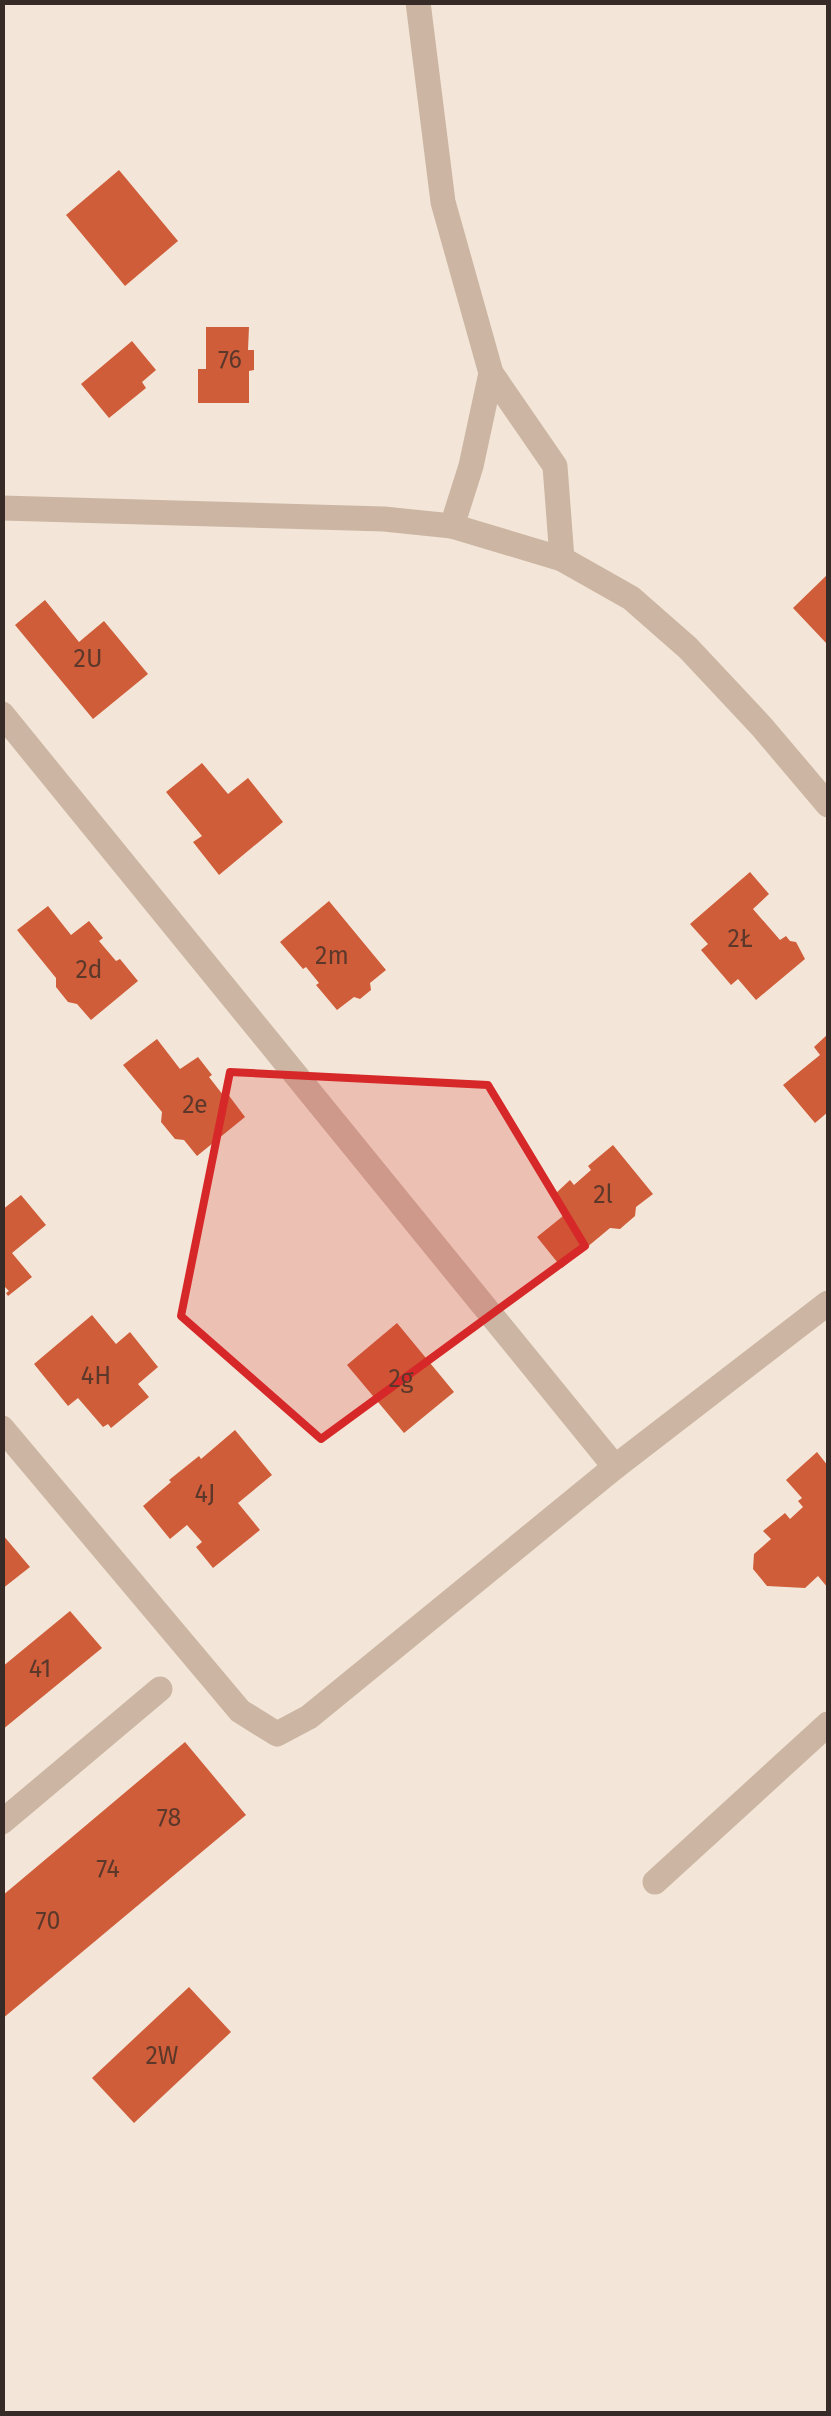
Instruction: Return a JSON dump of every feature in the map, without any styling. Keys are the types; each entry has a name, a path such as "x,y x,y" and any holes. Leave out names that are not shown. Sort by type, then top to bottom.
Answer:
{"street":[{"path":"418,2 443,202 491,373 555,466 562,558"},
{"path":"452,526 471,466 491,373"},
{"path":"2,508 384,519 452,526 562,558 631,598 688,648 828,805"},
{"path":"2,714 615,1467"},
{"path":"2,1428 240,1712 277,1734 309,1718 615,1467 828,1304"},
{"path":"2,1822 160,1688"},
{"path":"655,1882 828,1724"}],"highlighted area":[{"path":"230,1072 488,1085 585,1246 321,1439 181,1316"}],"building":[{"path":"119,170 178,241 125,286 66,215"},
{"path":"206,327 249,327 248,350 254,350 254,370 249,371 249,403 198,403 198,369 206,369"},
{"path":"132,341 156,370 142,382 146,388 109,418 81,384"},
{"path":"828,574 828,645 793,608"},
{"path":"45,600 79,642 104,621 148,674 93,719 15,625"},
{"path":"202,763 228,794 248,778 283,822 219,875 193,842 202,836 166,792"},
{"path":"750,872 769,894 753,909 780,940 786,936 796,942 805,959 756,1000 738,979 731,985 701,950 708,944 690,924"},
{"path":"329,901 386,970 370,983 371,990 360,999 354,997 337,1010 306,967 303,969 280,942"},
{"path":"48,906 71,935 89,921 103,938 99,941 138,981 91,1020 77,1004 68,1002 56,987 56,978 17,930"},
{"path":"828,1034 828,1112 815,1123 783,1085 820,1055 814,1047"},
{"path":"157,1039 180,1069 198,1057 223,1095 227,1093 245,1117 197,1156 161,1122 162,1112 123,1065"},
{"path":"613,1145 653,1194 636,1207 635,1216 620,1229 610,1228 562,1268 537,1237 568,1212 554,1195 570,1180 574,1185 591,1170 588,1166"},
{"path":"21,1195 46,1225 12,1253 32,1277 8,1296 9,1291 2,1284 2,1210"},
{"path":"92,1315 116,1344 130,1332 158,1367 138,1384 149,1397 111,1428 108,1424 103,1427 78,1398 68,1406 34,1364"},
{"path":"397,1323 454,1392 404,1433 347,1365"},
{"path":"235,1430 272,1475 238,1503 260,1530 213,1568 196,1547 202,1542 187,1525 170,1539 143,1506 169,1480"},
{"path":"817,1452 828,1466 828,1588 818,1576 805,1588 767,1586 753,1569 754,1554 771,1539 763,1531 785,1513 790,1519 803,1507 798,1501 802,1498 786,1480"},
{"path":"2,1534 30,1567 2,1589"},
{"path":"70,1611 102,1648 2,1730 2,1667"},
{"path":"185,1742 246,1815 2,2019 2,1896"},
{"path":"189,1987 231,2032 134,2123 92,2078"}]}
